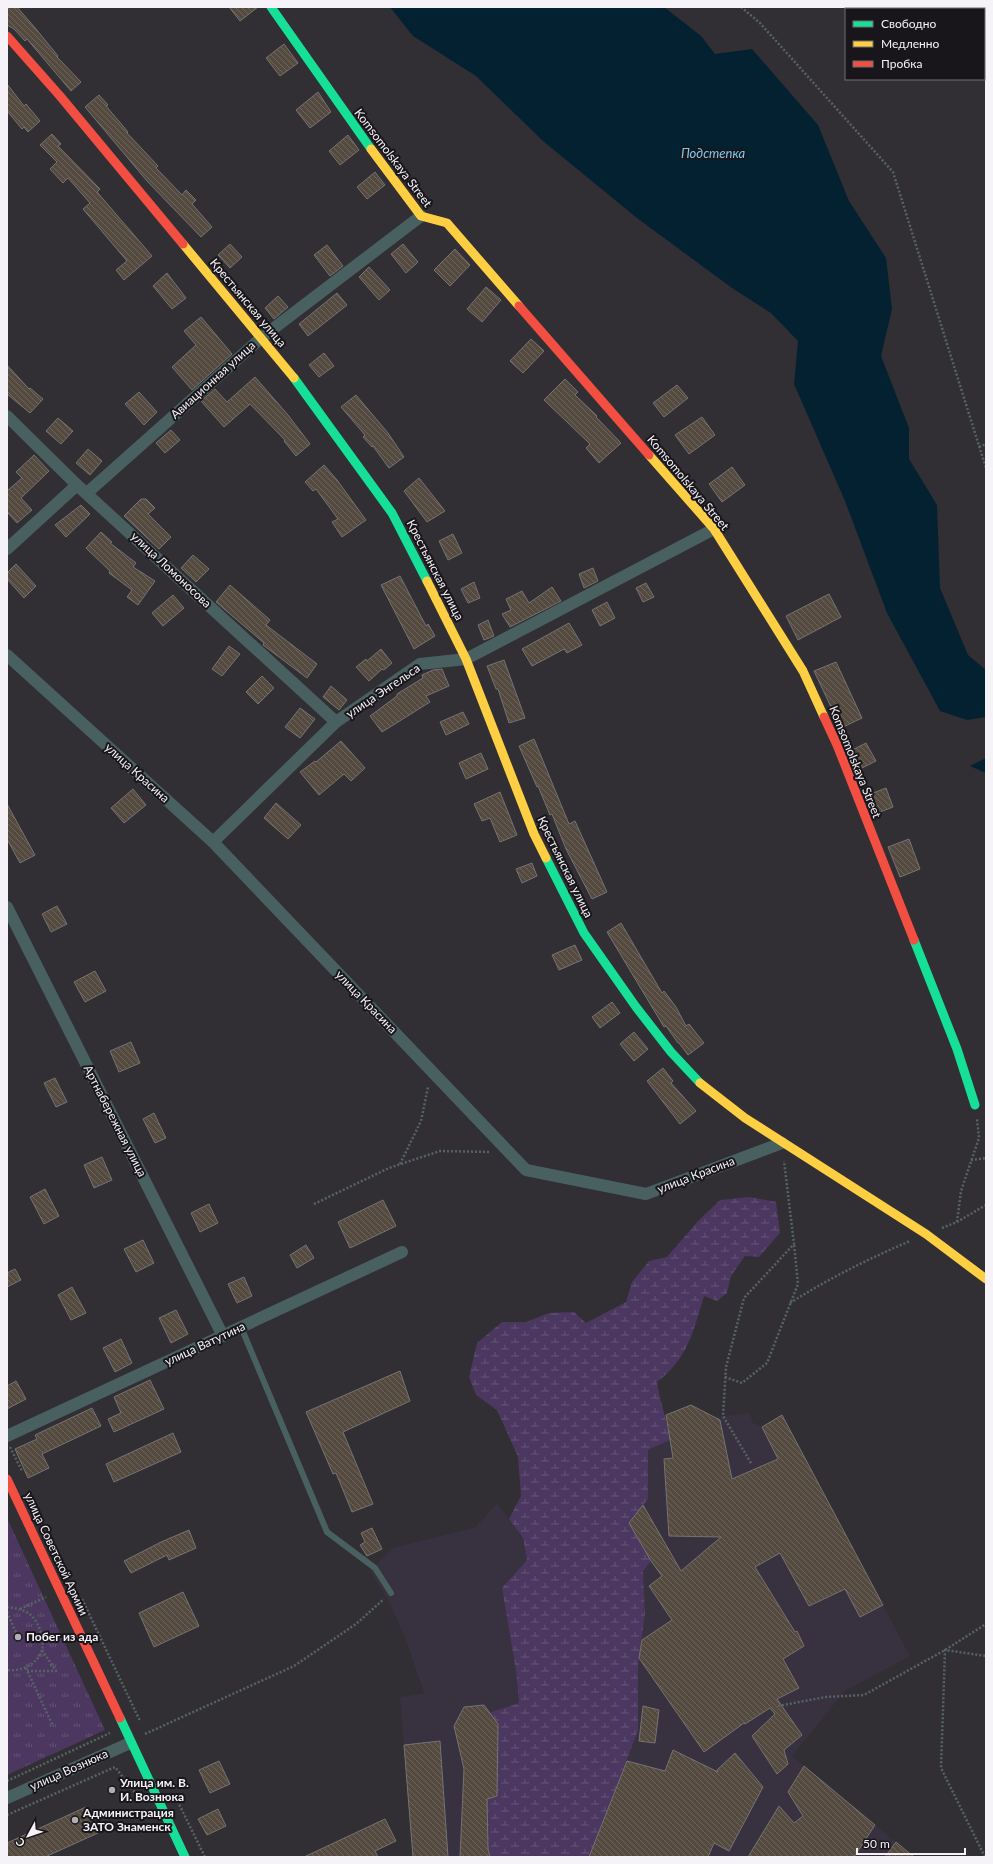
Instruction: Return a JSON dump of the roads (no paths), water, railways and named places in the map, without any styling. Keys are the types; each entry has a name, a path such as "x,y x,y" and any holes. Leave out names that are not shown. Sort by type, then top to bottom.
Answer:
{"street":[{"name":"Komsomolskaya Street","path":"271,7 342,110 421,216 447,223 714,529 803,670 837,745 957,1049 976,1105"},
{"name":"Крестьянская улица","path":"7,36 70,108 300,385 392,513 466,659 497,743 534,834 584,933 636,1007 671,1052 704,1087 745,1118 782,1143 926,1234 950,1251"},
{"name":"Авиационная улица","path":"7,549 82,489 261,338 421,216"},
{"name":"улица Ломоносова","path":"7,416 82,489 336,722"},
{"name":"улица Энгельса","path":"213,842 336,722 420,664 466,659 714,529"},
{"name":"улица Красина","path":"7,655 213,842 526,1170 646,1194 782,1143"},
{"name":"Артнабережная улица","path":"7,907 223,1336"},
{"path":"950,1251 980,1263"},
{"path":"950,1251 986,1279"},
{"name":"улица Ватутина","path":"7,1436 402,1252"},
{"name":"улица Советской Армии","path":"7,1479 185,1857"},
{"name":"улица Вознюка","path":"7,1798 130,1743"}],"lane":[{"path":"242,1327 327,1532 375,1568 390,1593"}],"water":[{"name":"Подстепка","path":"390,7 664,7 701,36 715,54 752,49 818,125 849,201 886,258 892,309 881,356 909,428 909,459 937,505 940,588 968,655 986,670 986,717 967,720 940,711 887,613 845,501 794,384 798,341 771,313 732,288 637,218 543,141 476,76 413,36"},
{"path":"986,758 986,773 970,766"}],"place":[{"name":"Побег из ада","path":"18,1637"},
{"name":"Улица им. В. И. Вознюка","path":"112,1790"},
{"name":"Администрация ЗАТО Знаменск","path":"75,1820"}]}
